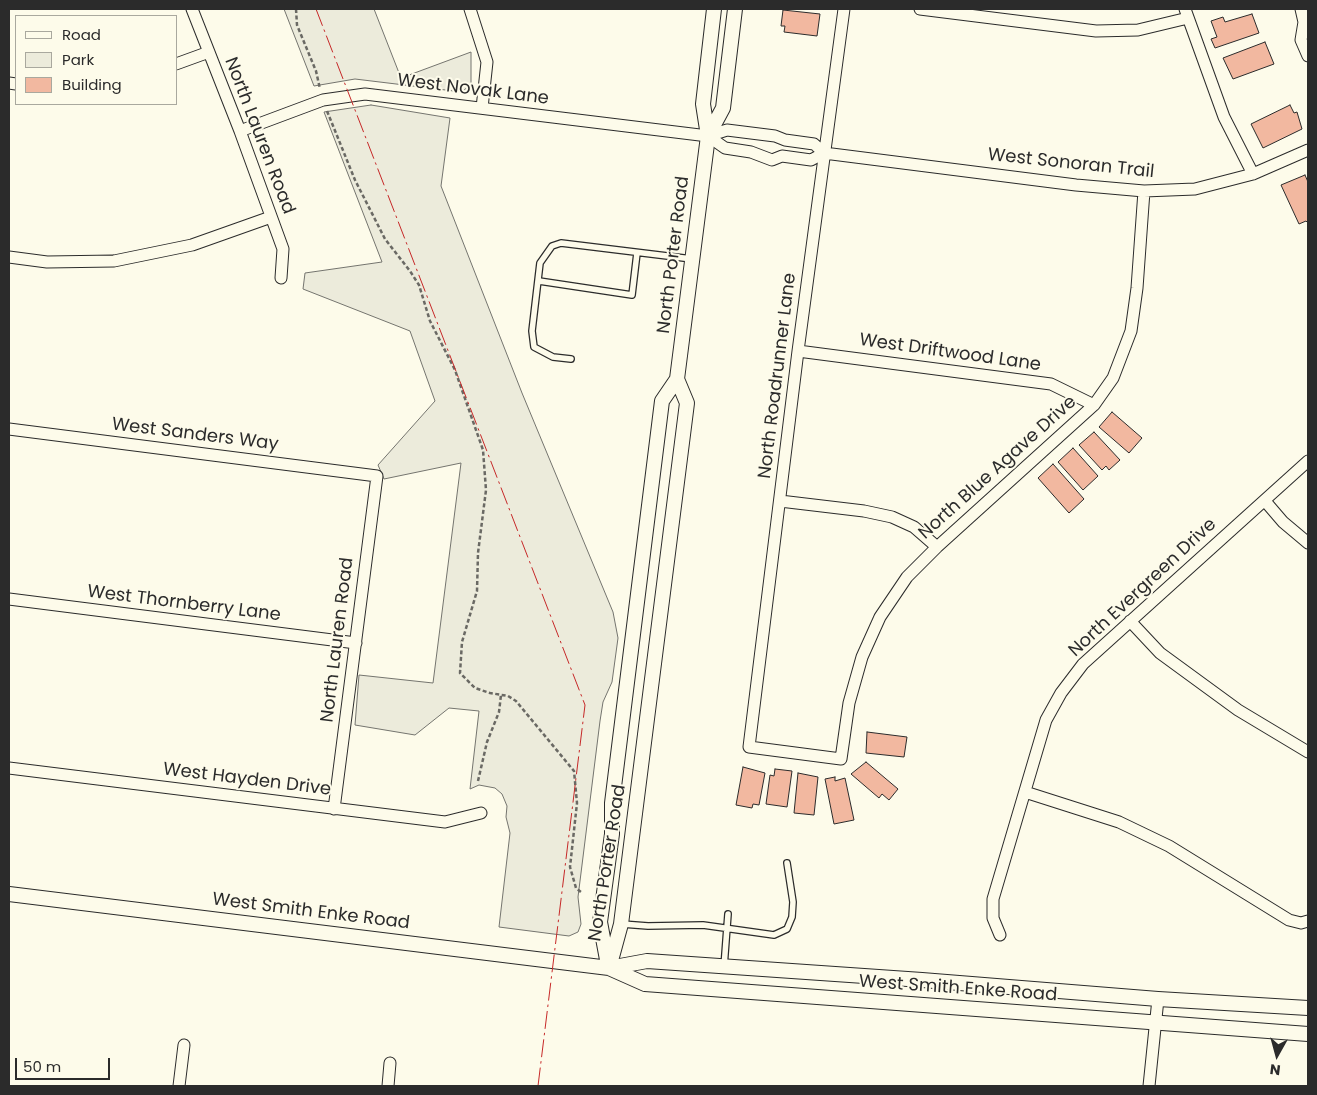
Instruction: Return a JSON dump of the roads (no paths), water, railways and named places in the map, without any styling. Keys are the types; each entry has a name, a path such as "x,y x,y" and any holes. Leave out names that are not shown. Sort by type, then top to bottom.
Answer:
{"street":[{"name":"North Lauren Road","path":"192,9 240,131 283,249 281,278"},
{"path":"470,9 487,62 482,108"},
{"name":"North Porter Road","path":"608,968 621,924 687,403 678,379 708,136 703,104 714,9"},
{"name":"North Porter Road","path":"708,136 723,108 735,9"},
{"name":"North Roadrunner Lane","path":"841,759 748,747 844,9"},
{"path":"920,9 1096,31 1138,30 1186,13 1224,117 1253,174"},
{"path":"1300,9 1307,22 1301,40 1308,56"},
{"path":"178,63 209,52"},
{"name":"West Novak Lane","path":"240,131 323,100 365,94 708,136"},
{"name":"West Sonoran Trail","path":"708,136 727,130 774,136 785,140 814,144 824,153 1076,185 1144,191 1195,189 1253,174 1308,150"},
{"name":"West Sonoran Trail","path":"708,136 725,148 750,152 772,160 782,156 811,160 824,153"},
{"name":"North Blue Agave Drive","path":"841,759 849,703 862,657 880,617 907,577 937,547 1094,405 1113,378 1131,331 1137,288 1144,191"},
{"path":"9,257 47,262 114,261 192,245 271,217"},
{"name":"West Driftwood Lane","path":"798,351 1051,384 1094,405"},
{"name":"North Porter Road","path":"608,968 600,922 612,834 612,803 662,401 678,379"},
{"name":"West Sanders Way","path":"9,428 377,476"},
{"name":"North Evergreen Drive","path":"1000,935 993,918 993,899 1046,720 1061,693 1084,664 1308,461"},
{"name":"North Lauren Road","path":"334,808 377,476"},
{"path":"1265,501 1283,522 1308,543"},
{"path":"780,502 864,511 892,517 914,528 937,547"},
{"name":"West Thornberry Lane","path":"9,599 356,643"},
{"path":"1130,621 1160,653 1238,710 1308,752"},
{"name":"West Hayden Drive","path":"9,768 445,822 481,813"},
{"path":"1025,792 1119,822 1170,846 1289,920 1302,923 1308,921"},
{"name":"West Smith Enke Road","path":"9,894 608,968 645,984 1308,1034"},
{"name":"West Smith Enke Road","path":"608,968 647,961 1158,999 1308,1008"},
{"path":"1149,1086 1158,999"},
{"path":"179,1086 184,1045"},
{"path":"388,1086 390,1063"}],"lane":[{"path":"571,359 553,357 534,347 532,331 540,263 547,251 561,243 692,259"},
{"path":"539,281 632,295 637,252"},
{"path":"621,924 728,927 774,935 786,929 792,917 787,863"},
{"path":"724,967 728,914"}]}
